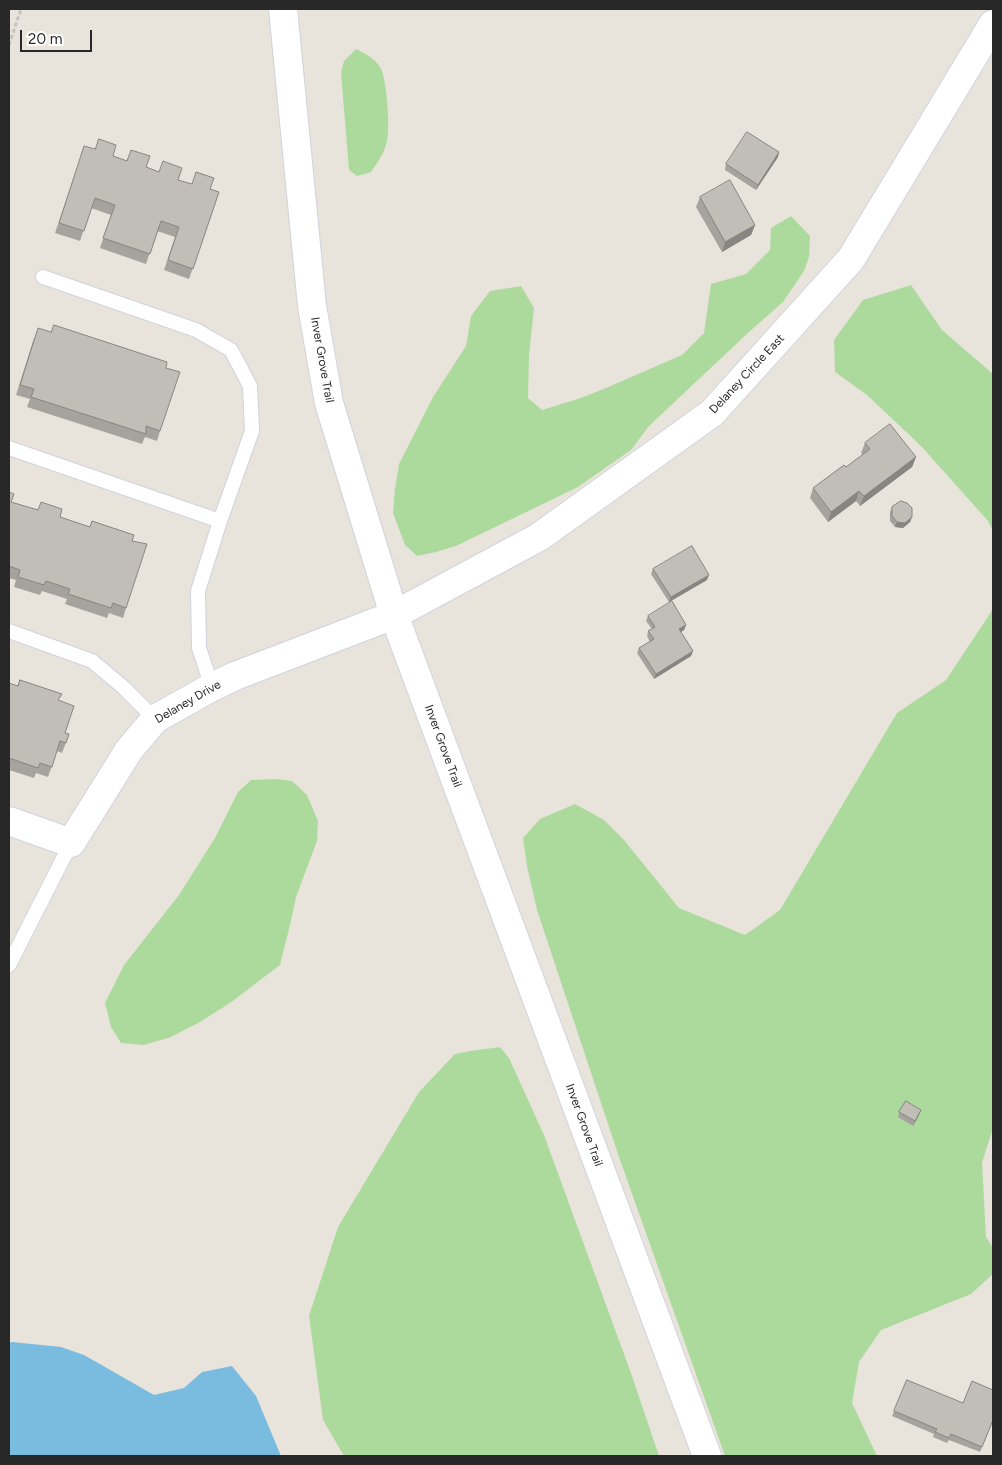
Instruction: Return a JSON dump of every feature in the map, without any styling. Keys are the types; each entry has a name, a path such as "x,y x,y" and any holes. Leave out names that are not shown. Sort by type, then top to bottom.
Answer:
{"street":[{"name":"Inver Grove Trail","path":"283,9 312,306 329,403 394,615 707,1456"},
{"name":"Delaney Circle East","path":"394,615 540,537 712,414 851,259 993,24"},
{"name":"Delaney Drive","path":"71,843 129,750 155,719 235,676 394,615"},
{"path":"9,822 71,843"}],"lane":[{"path":"43,277 196,330 231,350 250,386 252,431 220,521 198,591 199,648 212,687"},
{"path":"9,448 220,521"},
{"path":"9,631 92,661 123,687 155,719"},
{"path":"9,965 71,843"}],"path":[{"path":"9,45 21,9"}],"green space":[{"path":"356,49 368,55 380,67 388,108 387,139 382,156 371,172 357,176 349,170 341,73 344,61"},
{"path":"791,216 810,236 809,257 804,271 783,302 649,426 631,450 578,487 456,546 417,556 405,545 393,513 399,464 433,397 466,346 471,316 490,291 521,286 534,308 529,355 528,398 542,410 581,398 682,355 704,333 711,284 746,274 770,250 771,228"},
{"path":"911,285 942,330 993,374 993,531 988,521 921,446 867,395 835,372 834,340 863,300"},
{"path":"993,609 993,1128 982,1163 986,1237 993,1248 993,1274 971,1294 881,1330 859,1362 852,1403 877,1456 725,1456 619,1157 537,910 523,838 540,819 575,804 604,820 624,840 679,908 745,935 780,910 897,713 946,680"},
{"path":"276,779 292,781 307,795 318,821 317,841 296,897 280,965 230,1003 171,1037 144,1045 121,1043 111,1027 105,1003 124,965 179,895 215,838 238,792 251,780"},
{"path":"500,1047 509,1058 544,1135 632,1376 659,1456 344,1456 323,1420 309,1316 338,1227 419,1092 455,1054"}],"water":[{"path":"9,1343 61,1347 84,1355 154,1395 184,1388 202,1372 232,1366 256,1396 281,1456 9,1456"}],"building":[{"path":"747,132 779,152 758,185 726,164"},
{"path":"99,139 116,145 113,156 127,161 131,150 150,156 146,167 159,172 163,161 182,168 178,180 192,184 196,172 214,178 210,189 219,192 193,269 168,260 179,227 161,221 150,254 103,238 115,205 95,198 84,231 59,223 84,146 95,149"},
{"path":"730,180 755,225 725,242 700,197"},
{"path":"54,325 167,362 166,368 180,372 160,431 146,426 146,434 31,397 34,389 20,385 38,328 51,332"},
{"path":"890,424 916,457 864,496 859,491 831,512 813,488 870,449 865,443"},
{"path":"9,492 14,494 11,502 38,510 41,502 62,509 60,517 90,527 92,521 134,535 132,541 147,544 126,608 113,603 111,608 68,594 70,589 46,581 44,585 18,577 20,570 9,566"},
{"path":"901,501 907,503 912,508 912,517 905,523 897,522 892,516 892,507"},
{"path":"692,546 709,575 671,597 653,569"},
{"path":"672,601 686,625 679,629 693,651 656,674 639,648 654,639 648,631 655,627 648,616"},
{"path":"20,680 62,694 58,700 74,706 65,733 69,734 66,743 60,741 52,767 40,763 38,768 9,758 9,683 18,686"},
{"path":"906,1101 921,1110 915,1121 899,1112"},
{"path":"907,1380 963,1403 972,1381 993,1390 993,1420 982,1447 951,1434 949,1438 935,1432 937,1429 894,1411"}]}
